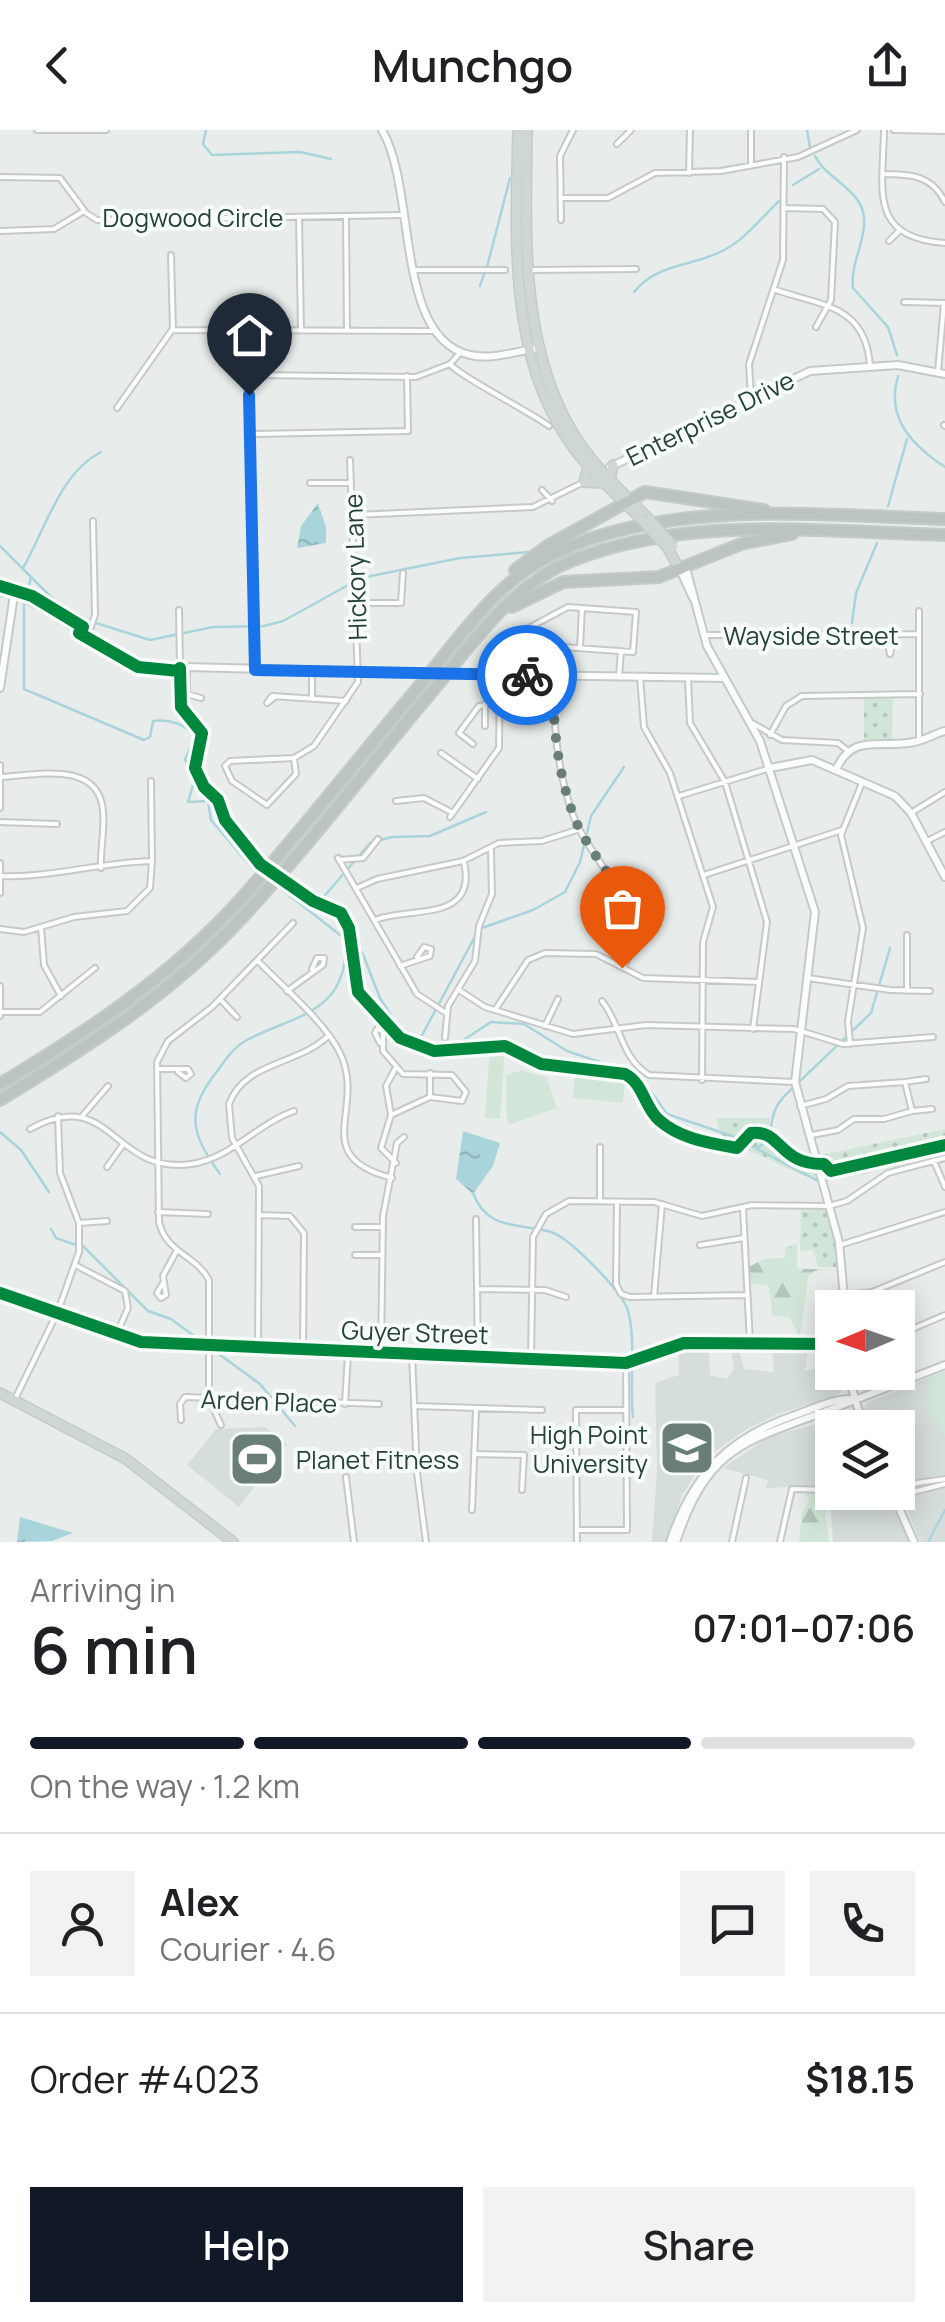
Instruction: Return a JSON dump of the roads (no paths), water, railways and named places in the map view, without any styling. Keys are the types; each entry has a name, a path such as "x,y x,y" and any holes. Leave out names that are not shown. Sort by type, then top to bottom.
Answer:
{"highway":[{"path":"0,1084 116,1011 206,935 526,560 626,500 651,491 809,514"},
{"path":"480,613 536,563 585,541 696,520 809,514 945,519"},
{"path":"465,653 512,607 547,587 580,579 660,577 749,542 824,531"},
{"path":"0,1100 124,1022 208,953 253,906 465,653 527,586 589,554 698,534 824,531 945,535"}],"main road":[{"path":"382,130 399,169 422,310 432,331 461,352 482,356 534,349"},
{"path":"518,130 520,264 534,349 564,418 600,475 670,547 683,569 702,635 760,741 817,920 795,1082 840,1246 845,1290"},
{"path":"527,130 534,349"},
{"name":"Enterprise Drive","path":"612,465 810,370 906,366 941,373"},
{"path":"584,482 612,465"},
{"path":"584,482 600,475"},
{"path":"0,592 21,597 135,663 312,672 725,678"},
{"path":"0,688 21,597"},
{"path":"836,770 847,750 866,743 920,741 945,731"},
{"path":"770,768 804,759 900,800 945,877"},
{"path":"673,1542 684,1502 725,1450 804,1412 945,1366"},
{"path":"850,1390 857,1410"},
{"path":"0,1396 126,1459 233,1542"},
{"path":"673,1542 711,1467 747,1437"},
{"path":"901,1510 914,1542"}],"street":[{"path":"37,130 106,130"},
{"path":"561,220 560,156 573,130"},
{"path":"617,144 631,130"},
{"path":"689,173 690,130"},
{"path":"751,130 752,164"},
{"path":"561,198 608,198 648,175 689,173 807,154 838,132 857,130"},
{"path":"884,130 883,203 898,231 920,241 945,243"},
{"path":"894,130 945,131"},
{"path":"752,401 749,364 783,260 784,158"},
{"path":"883,174 922,178 937,188 945,202"},
{"name":"Dogwood Circle","path":"0,177 60,178 84,211 97,220 407,216"},
{"path":"784,208 823,209 834,218 828,308 816,327"},
{"path":"0,231 54,228 84,211"},
{"path":"346,216 347,331"},
{"path":"299,217 301,330"},
{"path":"888,240 898,231"},
{"path":"117,408 174,330 171,255"},
{"path":"530,270 636,269"},
{"path":"415,270 504,270"},
{"path":"774,290 847,315 860,327 870,366"},
{"path":"904,302 944,303 941,373"},
{"path":"246,329 255,670"},
{"path":"174,330 432,331"},
{"path":"248,375 422,376 450,364 461,352"},
{"path":"450,364 457,373 482,383 549,426"},
{"path":"250,434 408,431 407,376"},
{"name":"Hickory Lane","path":"350,460 359,673"},
{"path":"353,515 528,508 552,501 584,482"},
{"path":"310,483 351,483"},
{"path":"542,490 552,501"},
{"path":"88,635 96,615 93,520"},
{"path":"356,602 401,603 403,573"},
{"path":"568,607 636,612 633,652 580,649 549,646 528,658 519,640 522,631 568,607"},
{"path":"580,649 582,608"},
{"path":"179,610 183,668 190,698 202,698"},
{"path":"920,611 920,741"},
{"path":"886,634 890,654 895,634"},
{"name":"Wayside Street","path":"702,635 920,634"},
{"path":"619,676 621,652"},
{"path":"312,672 312,698"},
{"path":"294,758 296,774 267,806 232,781 225,766 230,761 294,758 314,746 357,686 359,673"},
{"path":"396,801 424,798 451,815 500,745 500,675"},
{"path":"554,675 557,750 579,829 630,910 632,948 622,968"},
{"path":"640,676 644,726 670,773 714,914 703,942 702,1080"},
{"path":"688,678 690,723 724,782 767,926 754,1028"},
{"path":"770,736 771,728 789,703 802,696 920,694"},
{"path":"275,698 346,701"},
{"path":"474,744 459,733 484,704 501,702"},
{"path":"484,704 485,726"},
{"path":"752,723 770,736 791,742 838,743 847,750"},
{"path":"763,730 771,728"},
{"path":"760,741 770,736"},
{"path":"441,753 478,778"},
{"path":"0,765 0,808"},
{"path":"678,797 770,768"},
{"path":"2,777 64,773 90,783 103,806 101,868"},
{"path":"0,929 20,932 135,906 150,888 151,781"},
{"path":"850,1044 848,1021 863,920 842,830 863,782"},
{"path":"911,813 945,792"},
{"path":"0,822 57,824"},
{"path":"357,888 377,879 464,861 508,842 552,839 579,829"},
{"path":"703,875 842,830"},
{"path":"926,842 945,832"},
{"path":"378,838 363,858 338,859 424,1002 446,1013"},
{"path":"445,1038 446,1013 475,961 478,926 495,884 490,848"},
{"path":"1,876 37,877 55,871 152,861"},
{"path":"376,920 390,914 433,912 448,906 464,885 464,861"},
{"path":"0,863 0,893"},
{"path":"221,1426 209,1399 209,1280 202,1268 176,1252 161,1231 157,1069 168,1042 220,999 293,922"},
{"path":"41,927 44,965 61,996"},
{"path":"907,935 907,990"},
{"path":"495,1010 528,960 538,954 596,954 643,978 758,982"},
{"path":"400,966 417,957"},
{"path":"257,960 339,1050 346,1072 347,1152 362,1169 392,1178"},
{"path":"0,986 0,1014 34,1015 95,968"},
{"path":"288,992 312,969"},
{"path":"808,978 855,986 930,990"},
{"path":"459,990 495,1010 573,1034 702,1027 800,1030 850,1044 933,1037"},
{"path":"220,999 237,1017"},
{"path":"546,1026 558,999"},
{"path":"602,1001 618,1029 622,1046 649,1075 795,1082"},
{"path":"258,1348 256,1176 236,1145 228,1114 239,1084 254,1073 300,1056 328,1037"},
{"path":"380,1043 396,1069 410,1077 430,1073 452,1075 466,1092 456,1103 430,1097 391,1115"},
{"path":"157,1069 178,1072"},
{"path":"396,1069 386,1086 391,1115 381,1148 396,1163"},
{"path":"430,1073 430,1097"},
{"path":"800,1106 826,1100 848,1086 926,1078"},
{"path":"905,1082 912,1111"},
{"path":"83,1116 108,1086"},
{"path":"809,1136 838,1130 854,1119 932,1109"},
{"path":"30,1130 58,1116 83,1116 100,1124 122,1146 158,1162 203,1162 294,1111"},
{"path":"13,1403 76,1266 79,1222 60,1173 58,1116"},
{"path":"381,1353 382,1227 397,1143 404,1137"},
{"path":"107,1167 122,1146"},
{"path":"600,1146 600,1200"},
{"path":"531,1359 533,1237 541,1219 562,1202 617,1200 662,1204 702,1216 743,1207 829,1206 854,1197 888,1173 945,1158"},
{"path":"934,1161 945,1188"},
{"path":"256,1176 298,1166"},
{"path":"617,1200 617,1288 627,1297 747,1295"},
{"path":"654,1297 662,1204"},
{"path":"743,1207 750,1343"},
{"path":"158,1212 208,1214"},
{"path":"840,1246 945,1212"},
{"path":"259,1215 290,1216 304,1233 303,1350"},
{"path":"476,1218 478,1357"},
{"path":"79,1222 107,1221"},
{"path":"355,1227 382,1227"},
{"path":"700,1245 744,1238"},
{"path":"163,1283 176,1252"},
{"path":"355,1255 382,1255"},
{"path":"877,1290 945,1262"},
{"path":"76,1266 125,1291 128,1308 118,1333"},
{"path":"477,1289 559,1292 566,1297"},
{"name":"Guyer Street","path":"0,1292 141,1342 626,1363 675,1344 815,1344"},
{"path":"915,1328 945,1315"},
{"path":"346,1404 348,1352"},
{"path":"412,1354 426,1542"},
{"path":"577,1530 626,1530 626,1363"},
{"name":"Arden Place","path":"181,1420 181,1398 379,1404"},
{"path":"414,1406 542,1410"},
{"path":"472,1510 476,1408"},
{"path":"577,1542 576,1410 626,1410"},
{"path":"474,1454 524,1455 522,1490"},
{"path":"346,1478 354,1542"},
{"path":"732,1542 746,1478"},
{"path":"915,1489 945,1482"},
{"path":"780,1542 792,1489 815,1490"}],"water":[{"path":"318,503 326,527 326,543 297,548 301,526"},
{"path":"463,1131 500,1143 493,1166 473,1194 456,1179"},
{"path":"20,1517 73,1533 52,1541 17,1542"}],"waterway":[{"path":"206,130 203,144 212,155 300,152 331,159"},
{"path":"807,130 810,147"},
{"path":"815,156 859,202 864,223 853,288 888,327 897,355"},
{"path":"793,185 819,169"},
{"path":"487,267 510,178"},
{"path":"634,292 654,275 714,255 733,244 779,201"},
{"path":"480,286 485,271"},
{"path":"898,376 895,405 899,418 922,450 945,467"},
{"path":"888,506 907,439"},
{"path":"23,568 64,488 87,461 101,452"},
{"path":"852,623 856,593 877,543"},
{"path":"0,546 59,605 90,621"},
{"path":"96,623 150,640 213,627 264,626 283,621 361,578 460,558 529,552"},
{"path":"26,595 31,578"},
{"path":"24,603 24,689 144,740 150,737 153,721 171,722 188,729 195,738 185,759 194,782 188,802 208,801 211,820 253,869"},
{"path":"420,1039 479,929 533,910 565,892 580,862 591,816 624,767"},
{"path":"308,908 321,900 370,843 392,837 430,836 486,812"},
{"path":"281,889 362,952 380,998 402,1032 439,1046 459,1043 491,1022 524,1024 567,1051 639,1075 667,1114 735,1137 816,1180"},
{"path":"220,1174 202,1146 195,1122 207,1085 241,1044 299,1017 328,998 338,984 346,941"},
{"path":"798,1083 871,1013 890,948"},
{"path":"759,1147 770,1136 778,1104 793,1088"},
{"path":"0,1132 21,1150 49,1192"},
{"path":"826,1180 945,1149"},
{"path":"473,1193 495,1220 559,1236 594,1265 623,1300 632,1332 633,1417"},
{"path":"51,1229 56,1238 76,1245"},
{"path":"83,1246 148,1311 171,1319 260,1384 295,1426"},
{"path":"928,1542 945,1510"}],"place":[{"name":"High Point University","path":"687,1448"},
{"name":"Planet Fitness","path":"257,1459"}]}
